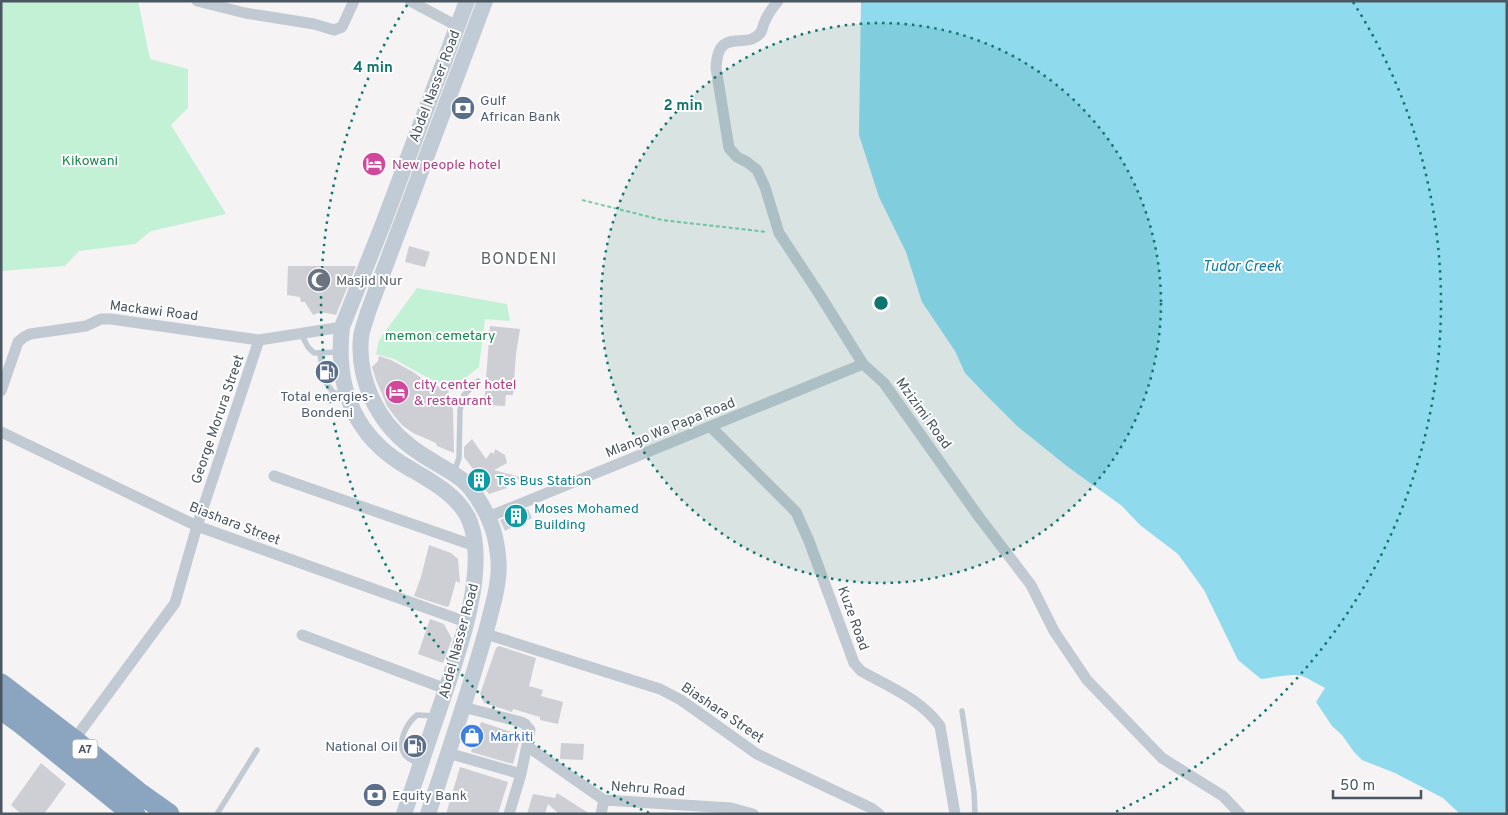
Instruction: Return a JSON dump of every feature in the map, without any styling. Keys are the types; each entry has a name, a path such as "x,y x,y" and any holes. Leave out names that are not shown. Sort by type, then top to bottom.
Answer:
{"highway":[{"name":"A7","path":"1,684 138,792 169,814"},
{"name":"A7","path":"1,709 125,811"}],"main road":[{"name":"Abdel Nasser Road","path":"404,814 446,689 466,622 475,580 475,546 470,522 456,501 420,474 406,467 372,440 358,421 344,383 340,352 342,327 467,1"},
{"name":"Abdel Nasser Road","path":"428,814 486,634 496,595 498,559 488,517 472,491 463,481 410,446 388,426 372,400 366,384 361,354 361,336 368,312 485,1"},
{"path":"438,76 455,82"}],"street":[{"path":"197,1 245,13 314,24 334,30 342,27 354,1"},
{"path":"410,1 457,26"},
{"name":"Mzizimi Road","path":"778,1 765,20 761,32 753,38 726,43 719,50 716,68 729,148 738,157 757,170 765,187 779,233 863,364 884,382 979,517 1031,585 1054,632 1087,680 1162,758 1223,796 1240,814"},
{"name":"Mackawi Road","path":"1,391 18,342 24,337 39,332 86,326 101,319 112,318 259,340 342,327"},
{"name":"George Morura Street","path":"74,740 175,603 196,526 259,340"},
{"name":"Mlango Wa Papa Road","path":"488,517 863,364"},
{"name":"Kuze Road","path":"711,427 796,512 809,541 854,663 861,671 920,705 940,726 955,814"},
{"name":"Biashara Street","path":"1,432 196,526 466,622"},
{"path":"274,476 475,546"},
{"name":"Biashara Street","path":"486,634 660,689 680,700 757,754 871,808 879,814"},
{"path":"302,635 446,689"},
{"path":"463,706 525,724 530,730 528,746 510,814"},
{"name":"Nehru Road","path":"528,746 604,800 731,808 753,814"},
{"path":"448,753 521,774"},
{"path":"601,814 604,800"}],"lane":[{"path":"301,334 308,347 314,353 340,352"},
{"path":"320,354 324,380 333,392 348,398"},
{"path":"453,474 458,458 460,410 464,395 478,381"},
{"path":"962,711 974,792 975,814"},
{"path":"420,765 406,756 402,747 404,733 410,720 417,715 437,716"},
{"path":"217,814 257,750"}],"path":[{"path":"582,200 662,220 779,233"}],"green space":[{"name":"Kikowani","path":"1,1 138,1 150,59 188,69 188,108 171,125 226,214 151,231 135,244 79,251 65,266 1,271"},
{"name":"memon cemetary","path":"417,288 507,304 510,321 485,319 479,367 452,389 394,359 376,354 379,340"}],"water":[{"name":"Tudor Creek","path":"861,1 1507,1 1507,814 1460,814 1443,798 1395,773 1362,760 1342,735 1332,726 1316,702 1325,688 1311,680 1293,675 1261,679 1238,660 1204,590 1178,554 1140,525 1122,506 1068,467 1017,426 965,373 955,351 922,302 906,252 879,197 859,135"}],"building":[{"path":"409,246 430,252 425,267 405,262"},
{"name":"Masjid Nur","path":"288,266 356,266 336,315 321,312 313,315 305,302 301,302 300,297 287,295"},
{"path":"490,326 520,329 513,395 506,395 505,406 484,405"},
{"path":"379,356 413,372 431,385 449,391 444,403 453,408 454,453 413,433 396,418 387,406 372,367 378,361"},
{"path":"472,439 486,459 491,452 494,454 495,449 505,455 507,463 494,470 523,478 503,484 507,488 489,494 478,483 473,475 476,473 464,457 464,447"},
{"name":"Moses Mohamed Building","path":"528,509 532,518 505,531 500,520"},
{"path":"254,526 264,530 259,540 249,536"},
{"path":"429,545 451,553 458,559 460,583 456,581 449,606 447,607 414,596"},
{"path":"430,619 444,624 452,639 443,663 418,654"},
{"path":"499,646 536,658 529,686 543,690 541,696 563,702 558,724 540,720 540,717 513,709 512,712 484,703 480,694 496,648"},
{"path":"481,722 521,735 513,764 471,752"},
{"path":"561,743 584,744 583,760 560,759"},
{"path":"41,763 66,784 44,814 21,814 11,805"},
{"path":"460,767 508,782 498,814 446,814"},
{"path":"557,793 590,814 559,814 548,804 545,814 527,814 533,794 555,798"}],"place":[{"name":"Gulf African Bank","path":"463,108"},
{"name":"New people hotel","path":"374,164"},
{"name":"Masjid Nur","path":"319,280"},
{"name":"Total energies- Bondeni","path":"327,372"},
{"name":"city center hotel & restaurant","path":"397,392"},
{"name":"Tss Bus Station","path":"479,480"},
{"name":"Moses Mohamed Building","path":"516,516"},
{"name":"Markiti","path":"472,736"},
{"name":"National Oil","path":"415,746"},
{"name":"Equity Bank","path":"375,795"}],"district":[{"name":"BONDENI","path":"519,258"}]}
